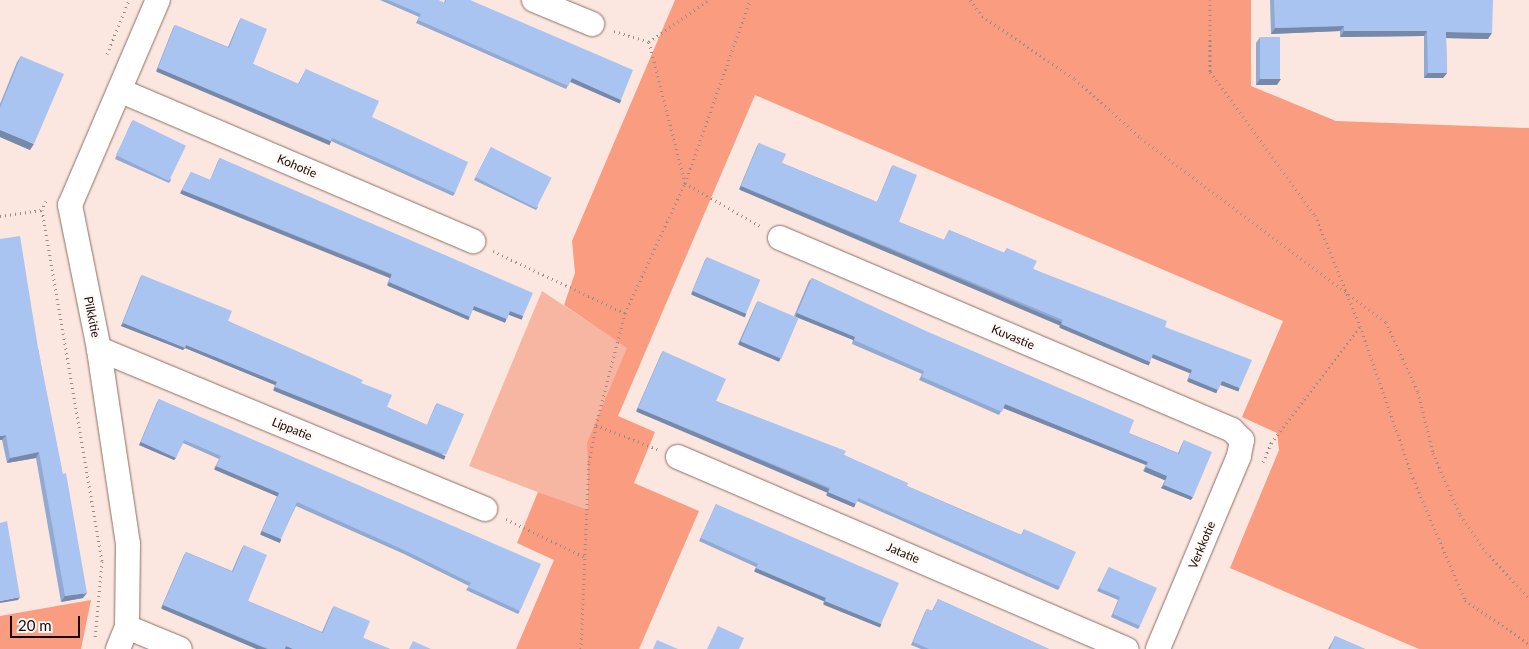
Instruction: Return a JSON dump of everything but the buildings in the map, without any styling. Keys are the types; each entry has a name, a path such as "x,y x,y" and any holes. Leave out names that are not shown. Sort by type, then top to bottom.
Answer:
{"street":[{"name":"Pilkkitie","path":"118,649 127,627 128,544 99,349 70,205 121,91 158,0"},
{"path":"534,0 592,24"},
{"name":"Kohotie","path":"121,91 472,241"},
{"name":"Kuvastie","path":"780,238 1232,430 1242,440"},
{"name":"Lippatie","path":"99,349 485,509"},
{"name":"Verkkotie","path":"1158,649 1239,456 1242,440"},
{"name":"Jatatie","path":"678,458 1127,649"},
{"path":"127,627 180,649"}],"path":[{"path":"649,42 708,0"},
{"path":"581,649 588,558 589,462 596,425 625,313 685,182 750,0"},
{"path":"970,0 982,16 1075,79 1141,138 1386,322 1418,392 1433,453 1460,514 1486,552 1529,598"},
{"path":"1210,0 1210,72 1315,215 1360,326 1413,478 1465,600 1529,644"},
{"path":"592,24 649,42"},
{"path":"649,42 685,182 780,238"},
{"path":"0,216 42,210 102,562 94,647"},
{"path":"472,241 625,313"},
{"path":"1260,469 1271,444 1360,326"},
{"path":"596,425 678,458"},
{"path":"485,509 588,558"}],"shaded area":[{"path":"675,0 1251,0 1251,86 1336,121 1529,128 1529,649 1419,649 1230,568 1279,450 1277,433 1242,417 1283,321 755,95 618,416 655,432 634,483 699,511 639,649 516,649 554,560 517,543 538,492 588,510 587,442 627,348 564,305 575,273 572,241"},
{"path":"542,291 628,348 587,442 588,511 469,466"},
{"path":"91,600 81,649 0,649 0,616"}]}
